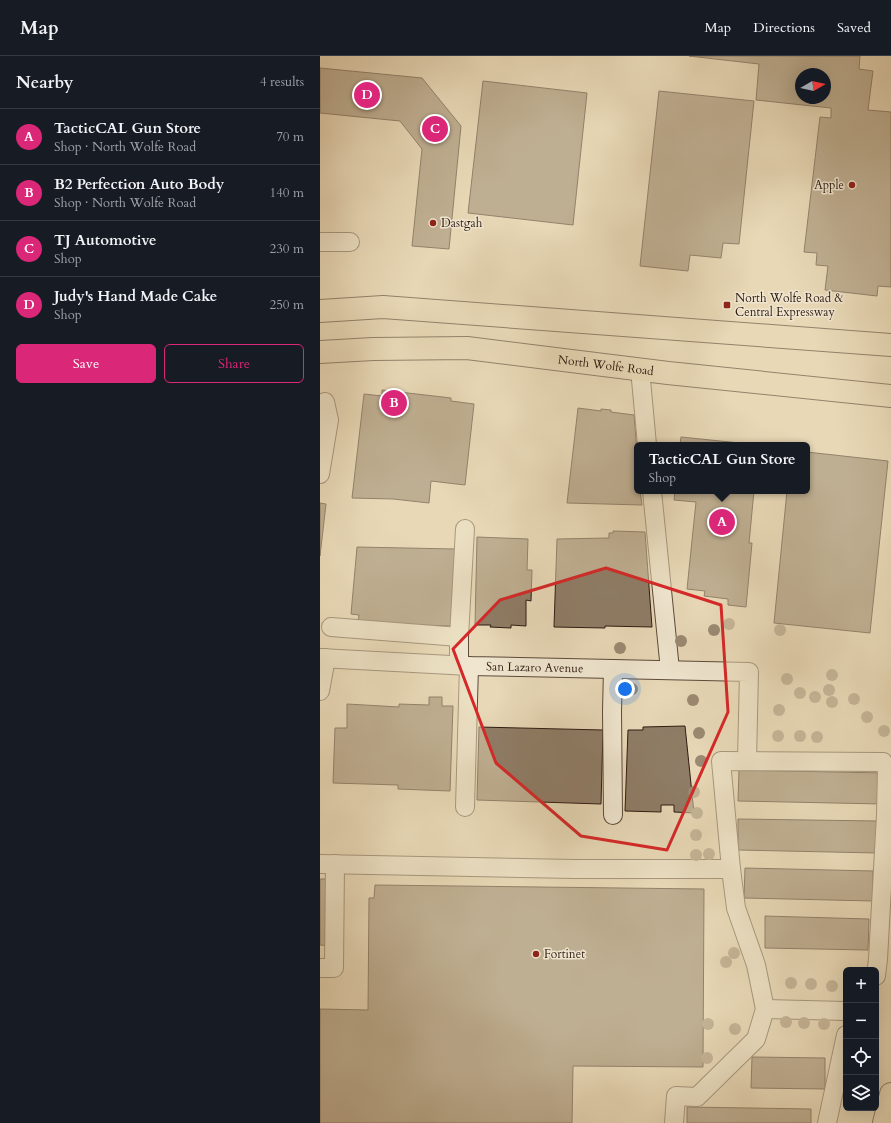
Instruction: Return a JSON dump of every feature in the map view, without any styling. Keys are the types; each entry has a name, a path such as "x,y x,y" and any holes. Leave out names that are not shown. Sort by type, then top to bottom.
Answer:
{"main road":[{"path":"320,310 383,306 891,345"},
{"name":"North Wolfe Road","path":"320,352 373,349 467,348 640,369 891,396"},
{"path":"884,1123 891,1094"}],"street":[{"path":"320,242 350,242"},
{"path":"640,369 647,442"},
{"path":"320,474 329,420 325,402"},
{"path":"652,494 670,670"},
{"path":"465,529 459,637 464,666 465,807"},
{"path":"332,627 459,637"},
{"path":"426,663 429,635"},
{"path":"320,691 323,658"},
{"name":"San Lazaro Avenue","path":"323,658 464,666 749,672 747,761"},
{"path":"613,668 613,815"},
{"path":"674,1123 676,1096 698,1097 756,1039 765,1009 756,965 736,908 721,761 883,762 887,770 886,815 877,967"},
{"path":"320,968 334,968 328,864 575,869 731,869"},
{"path":"765,1009 843,1011"},
{"path":"826,1123 845,1039"}],"highlighted area":[{"path":"606,568 721,605 728,712 667,850 581,836 496,763 453,649 500,600"}],"building":[{"name":"Apple","path":"689,56 860,56 859,69 873,71 868,110 891,112 891,287 878,286 877,296 825,290 828,266 816,265 817,253 804,252 820,117 831,118 831,108 756,100 759,64"},
{"path":"320,68 422,78 461,126 449,249 412,246 422,149 400,121 320,113"},
{"path":"483,81 587,93 573,225 468,213"},
{"path":"659,91 754,101 739,244 723,243 721,258 690,255 688,271 640,266"},
{"path":"382,390 451,398 451,401 474,404 465,485 431,481 429,503 393,499 352,498 364,394 382,396"},
{"path":"578,408 601,411 601,409 611,410 611,412 634,415 636,442 634,442 634,494 640,494 642,505 567,503"},
{"path":"681,437 730,442 680,442"},
{"path":"810,452 888,461 870,633 774,623 787,494 810,494"},
{"path":"675,494 754,494 749,543 752,543 746,607 728,605 728,599 704,596 705,591 687,589 696,502 674,500"},
{"path":"320,503 326,504 320,556"},
{"path":"613,531 645,532 652,627 554,627 557,539 609,538 609,533 613,533"},
{"path":"477,537 528,539 527,570 532,570 531,601 526,600 526,626 511,625 511,628 490,627 491,625 475,625"},
{"path":"357,547 455,549 452,626 358,623 359,615 351,614"},
{"path":"429,697 442,697 442,706 453,706 450,791 398,789 398,785 333,783 335,728 347,728 347,704 399,707 399,704 429,705"},
{"path":"685,726 694,813 674,812 674,805 661,805 661,812 625,811 628,730 643,730 643,727"},
{"path":"479,727 603,730 601,804 477,800"},
{"path":"739,770 883,773 882,804 738,801"},
{"path":"738,819 878,821 877,853 738,850"},
{"path":"745,868 873,871 873,901 744,898"},
{"path":"320,879 333,879 331,946 320,945"},
{"name":"Fortinet","path":"375,885 704,889 703,1067 573,1066 572,1123 320,1123 320,1009 368,1010 369,898 374,898"},
{"path":"765,916 869,919 868,950 765,948"},
{"path":"752,1057 825,1058 825,1089 751,1088"},
{"path":"687,1107 811,1109 811,1123 687,1123"}],"place":[{"name":"Judy's Hand Made Cake","path":"367,95"},
{"name":"TJ Automotive","path":"435,129"},
{"name":"Apple","path":"852,185"},
{"name":"Dastgah","path":"433,223"},
{"name":"North Wolfe Road & Central Expressway","path":"727,305"},
{"name":"B2 Perfection Auto Body","path":"394,403"},
{"name":"TacticCAL Gun Store","path":"722,522"},
{"name":"Fortinet","path":"536,954"}]}
